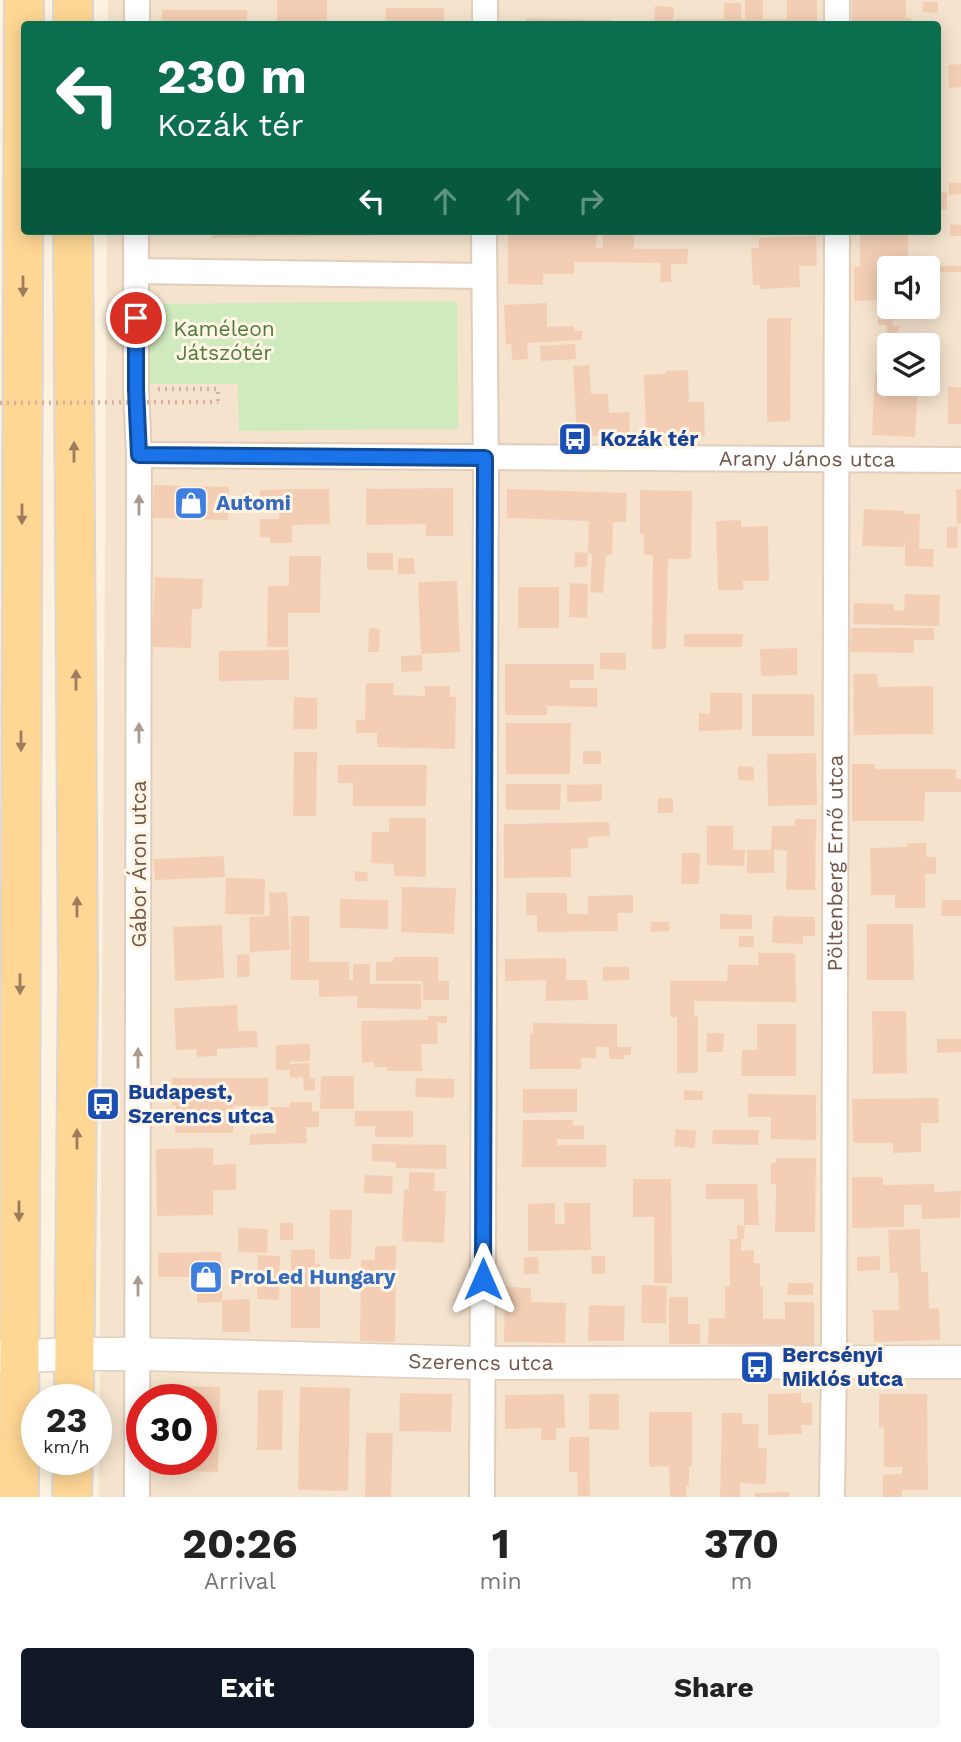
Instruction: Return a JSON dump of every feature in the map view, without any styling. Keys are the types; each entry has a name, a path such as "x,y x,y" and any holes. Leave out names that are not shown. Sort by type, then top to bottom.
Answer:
{"main road":[{"path":"24,0 24,21"},
{"path":"73,21 74,0"},
{"path":"19,1497 9,1357 21,235"},
{"path":"73,235 78,975 74,1384"},
{"path":"72,1497 73,1475"}],"street":[{"path":"137,0 137,21"},
{"path":"485,0 485,21"},
{"path":"837,0 837,21"},
{"name":"Gábor Áron utca","path":"136,235 139,455 136,1497"},
{"path":"482,1497 484,235"},
{"name":"Pöltenberg Ernő utca","path":"832,1497 837,235"},
{"path":"136,271 484,275"},
{"path":"139,455 485,458"},
{"name":"Arany János utca","path":"485,458 961,460"},
{"name":"Szerencs utca","path":"9,1357 138,1354 483,1363 961,1362"}],"path":[{"path":"0,403 218,402 218,389 157,389"}],"shaded area":[{"path":"108,0 961,0 961,1497 99,1497 99,1475 112,1475 112,1384 100,1384 107,235 941,235 941,21 108,21"}],"green space":[{"name":"Kaméleon Játszótér","path":"457,301 458,429 239,431 238,384 149,384 148,304"}],"building":[{"path":"277,0 327,0 327,21 277,21"},
{"path":"745,0 763,0 763,19 787,19 787,0 817,0 817,21 675,21 724,19 724,3 741,3 741,19 745,19"},
{"path":"852,0 906,0 906,18 911,18 912,21 852,21"},
{"path":"923,2 938,2 938,13 923,12"},
{"path":"655,6 674,7 673,21 654,21"},
{"path":"386,8 444,8 444,21 386,21"},
{"path":"162,10 247,10 247,21 162,21"},
{"path":"526,18 611,20 611,21 526,21"},
{"path":"961,64 961,87 949,88 948,65"},
{"path":"949,183 961,183 961,194 949,195"},
{"path":"947,192 947,210 941,210 941,193"},
{"path":"950,224 961,225 961,236 950,236"},
{"path":"212,235 403,235 212,238"},
{"path":"508,235 597,235 596,248 603,248 603,235 634,235 634,249 688,249 687,264 671,264 671,282 660,282 661,263 574,262 574,274 543,274 543,285 508,284"},
{"path":"860,235 908,235 908,256 877,256 877,300 854,301 854,267 860,267"},
{"path":"816,236 817,266 799,266 800,287 760,289 760,285 753,285 751,248 759,248 759,238"},
{"path":"940,266 961,266 961,272 940,272"},
{"path":"547,303 547,327 574,326 575,331 582,331 582,340 527,343 528,359 512,360 511,344 506,344 504,305"},
{"path":"767,318 791,318 790,421 767,422"},
{"path":"878,319 893,319 893,326 899,326 898,333 886,333 887,325 878,325"},
{"path":"575,344 576,359 541,361 540,346"},
{"path":"589,365 591,394 608,394 609,413 629,412 630,434 577,437 573,366"},
{"path":"688,370 689,402 704,402 705,436 646,438 644,375"},
{"path":"877,372 877,396 917,396 915,437 872,435"},
{"path":"948,387 961,387 961,424 948,424"},
{"name":"Automi","path":"154,485 229,487 228,520 153,518"},
{"path":"453,488 453,536 426,536 426,524 366,525 366,489"},
{"path":"329,489 330,524 292,525 292,543 270,543 270,537 260,537 260,519 279,519 279,511 260,511 260,490"},
{"path":"507,489 627,493 626,522 613,522 612,555 606,555 603,593 590,592 592,554 588,554 589,521 507,518"},
{"path":"956,489 961,489 961,523 957,524"},
{"path":"640,490 692,491 691,559 668,559 666,649 652,649 653,555 644,555 644,534 640,534"},
{"path":"864,509 920,514 919,549 934,549 933,567 905,566 905,539 904,547 862,546"},
{"path":"741,520 741,527 768,526 769,581 743,581 743,590 718,590 716,521"},
{"path":"947,527 958,527 957,548 947,548"},
{"path":"575,552 588,553 587,567 574,567"},
{"path":"367,553 393,553 393,570 367,570"},
{"path":"289,556 321,556 320,613 288,613 288,647 267,647 268,586 289,586"},
{"path":"398,558 414,558 415,574 398,574"},
{"path":"155,577 203,579 202,609 192,609 191,648 152,647"},
{"path":"457,581 460,652 421,654 418,582"},
{"path":"570,583 588,584 587,618 569,617"},
{"path":"518,587 559,587 559,628 518,628"},
{"path":"905,594 940,595 939,626 853,624 854,603 894,604 894,610 904,611"},
{"path":"369,628 380,629 379,652 368,652"},
{"path":"851,628 934,628 934,640 914,640 914,653 850,652"},
{"path":"684,634 743,634 742,647 684,647"},
{"path":"797,648 797,675 761,676 760,649"},
{"path":"289,650 289,680 219,681 219,651"},
{"path":"600,653 626,653 626,670 600,669"},
{"path":"422,655 422,671 401,672 401,656"},
{"path":"505,664 594,664 594,680 570,680 570,688 597,688 597,707 547,706 547,715 505,715"},
{"path":"853,674 877,674 878,687 933,686 933,734 854,735"},
{"path":"366,683 394,683 393,695 425,696 425,686 450,686 450,697 456,697 455,749 377,747 377,733 356,733 356,720 365,720"},
{"path":"710,693 742,693 742,730 699,731 699,713 710,714"},
{"path":"752,694 814,694 814,736 752,736"},
{"path":"294,697 317,698 317,729 293,729"},
{"path":"506,723 571,723 570,774 506,774"},
{"path":"583,751 601,751 601,764 583,764"},
{"path":"294,752 317,752 316,816 293,816"},
{"path":"816,753 817,805 768,806 767,754"},
{"path":"852,764 875,764 875,769 956,769 956,779 961,779 961,792 925,792 924,821 852,821"},
{"path":"338,765 427,765 426,806 353,806 353,783 338,783"},
{"path":"738,766 754,767 754,781 738,780"},
{"path":"506,784 561,784 560,810 506,810"},
{"path":"602,784 602,801 567,802 567,785"},
{"path":"658,798 673,798 673,813 658,813"},
{"path":"389,818 426,818 426,877 394,876 394,864 371,863 372,832 389,832"},
{"path":"795,819 816,819 815,890 786,890 787,851 774,850 774,873 747,873 747,850 771,850 772,826 795,826"},
{"path":"609,822 610,836 588,837 588,848 571,849 571,877 504,878 504,824"},
{"path":"707,826 733,826 733,850 745,850 744,866 707,865"},
{"path":"907,843 926,843 926,857 936,857 936,874 925,874 925,908 895,908 895,895 871,895 870,848 907,847"},
{"path":"682,853 700,853 699,884 681,884"},
{"path":"224,856 225,877 155,880 153,859"},
{"path":"355,871 368,872 367,881 355,881"},
{"path":"226,878 265,879 264,915 225,914"},
{"path":"402,887 456,888 454,934 401,932"},
{"path":"287,892 290,950 250,952 249,917 270,916 269,893"},
{"path":"526,893 567,893 567,914 588,914 588,896 633,895 633,913 618,913 618,931 537,932 537,915 526,915"},
{"path":"340,899 388,900 388,929 340,928"},
{"path":"942,900 961,900 961,916 941,916"},
{"path":"720,914 752,915 752,929 720,929"},
{"path":"291,916 309,916 309,962 349,962 349,980 353,980 353,964 370,964 370,984 421,984 421,1009 357,1008 357,996 319,997 319,980 291,980"},
{"path":"773,916 815,917 815,936 803,936 803,944 772,943"},
{"path":"651,922 669,922 669,931 651,932"},
{"path":"867,924 913,924 914,980 867,980"},
{"path":"222,925 224,978 175,981 173,927"},
{"path":"739,936 754,936 754,947 739,947"},
{"path":"758,953 795,953 796,1002 694,1001 694,1017 698,1016 698,1073 677,1073 677,1017 670,1017 670,981 727,981 728,965 758,965"},
{"path":"249,954 250,977 237,977 237,955"},
{"path":"393,957 438,957 438,981 449,981 449,1000 423,1000 423,981 376,981 376,962 393,962"},
{"path":"566,958 566,980 587,980 588,1000 546,1001 546,980 505,981 505,959"},
{"path":"603,967 629,967 629,980 603,981"},
{"path":"237,1005 238,1031 257,1031 258,1047 217,1049 217,1056 197,1057 196,1049 176,1050 174,1008"},
{"path":"872,1011 906,1011 907,1073 873,1074"},
{"path":"428,1016 447,1016 447,1023 437,1023 438,1044 421,1044 422,1071 387,1071 387,1067 374,1067 374,1062 362,1063 361,1021 428,1020"},
{"path":"533,1023 617,1024 617,1047 631,1047 631,1055 624,1055 624,1059 609,1059 609,1047 596,1047 596,1058 581,1058 581,1069 530,1069 530,1033 533,1033"},
{"path":"757,1024 796,1024 796,1076 741,1076 742,1050 757,1050"},
{"path":"707,1033 724,1033 723,1052 706,1052"},
{"path":"937,1039 961,1039 961,1052 937,1053"},
{"path":"310,1044 310,1061 289,1062 309,1063 310,1078 315,1078 315,1090 304,1091 303,1077 290,1078 290,1070 276,1070 276,1045"},
{"path":"321,1076 354,1076 354,1109 320,1109"},
{"path":"172,1078 268,1078 268,1106 233,1106 233,1133 175,1133 176,1106 172,1106"},
{"path":"416,1078 454,1079 454,1098 415,1097"},
{"path":"523,1089 577,1089 577,1112 523,1113"},
{"path":"684,1090 703,1091 703,1100 684,1100"},
{"path":"748,1094 816,1095 816,1140 771,1139 771,1117 748,1117"},
{"path":"938,1098 939,1123 921,1123 921,1152 893,1153 893,1143 853,1143 852,1099"},
{"path":"290,1102 312,1102 312,1112 319,1111 319,1127 306,1127 307,1143 250,1145 250,1134 276,1133 276,1117 270,1117 270,1107 290,1107"},
{"path":"355,1111 413,1111 413,1137 375,1137 375,1126 355,1126"},
{"path":"523,1120 573,1120 573,1126 584,1125 584,1139 557,1139 557,1145 606,1145 606,1167 522,1167"},
{"path":"676,1129 696,1131 695,1148 674,1146"},
{"path":"713,1130 759,1130 758,1145 712,1144"},
{"path":"372,1144 446,1145 446,1169 396,1168 396,1162 372,1161"},
{"path":"213,1148 213,1165 236,1164 236,1190 213,1190 213,1215 157,1216 156,1149"},
{"path":"776,1158 816,1158 815,1232 775,1232 776,1184 771,1184 771,1163 776,1163"},
{"path":"409,1172 435,1173 434,1191 446,1191 444,1243 402,1241 404,1189 409,1190"},
{"path":"365,1175 393,1176 392,1194 364,1193"},
{"path":"852,1177 883,1177 883,1185 934,1184 934,1192 961,1191 960,1218 922,1219 922,1205 904,1205 904,1227 852,1228"},
{"path":"633,1179 671,1179 672,1283 654,1283 654,1217 633,1217"},
{"path":"706,1184 757,1184 759,1225 744,1225 744,1199 706,1199"},
{"path":"555,1203 555,1224 565,1224 564,1203 590,1203 591,1250 528,1251 528,1204"},
{"path":"330,1210 352,1210 351,1259 329,1259"},
{"path":"280,1223 293,1223 293,1240 280,1240"},
{"path":"737,1225 745,1226 741,1251 754,1250 754,1263 760,1263 763,1319 785,1319 785,1302 814,1302 814,1345 708,1344 709,1318 725,1318 725,1286 730,1286 730,1239 737,1239"},
{"path":"238,1228 268,1229 267,1253 238,1252"},
{"path":"920,1229 921,1272 928,1272 929,1309 939,1308 940,1340 874,1342 873,1310 899,1310 898,1273 890,1273 888,1230"},
{"path":"375,1246 396,1246 395,1342 360,1341 361,1260 375,1260"},
{"path":"315,1249 315,1264 320,1264 320,1328 291,1328 291,1250"},
{"path":"221,1252 222,1300 250,1299 250,1332 222,1332 222,1302 197,1303 197,1277 158,1277 158,1253"},
{"path":"258,1255 280,1256 279,1300 257,1299"},
{"path":"591,1256 605,1256 605,1274 592,1274"},
{"path":"880,1256 880,1270 857,1271 857,1257"},
{"path":"524,1257 538,1257 539,1274 524,1274"},
{"path":"788,1283 813,1283 813,1295 787,1295"},
{"path":"642,1285 667,1286 666,1323 641,1323"},
{"path":"505,1287 531,1288 531,1302 566,1303 565,1343 504,1342"},
{"path":"669,1297 688,1297 688,1324 700,1324 700,1344 669,1344"},
{"path":"589,1305 625,1306 624,1341 588,1341"},
{"path":"217,1387 220,1387 217,1472"},
{"path":"300,1387 350,1388 348,1491 298,1490"},
{"path":"258,1390 283,1390 282,1450 257,1450"},
{"path":"400,1393 452,1394 451,1432 399,1431"},
{"path":"801,1393 801,1403 812,1403 812,1425 801,1425 802,1434 768,1435 768,1394"},
{"path":"564,1394 565,1428 556,1428 556,1440 541,1440 541,1428 505,1429 505,1395"},
{"path":"589,1394 619,1394 619,1430 589,1429"},
{"path":"879,1394 927,1394 928,1490 902,1490 902,1497 883,1497 883,1475 902,1474 902,1467 884,1467 884,1427 879,1428"},
{"path":"649,1412 692,1412 692,1466 689,1466 686,1497 670,1497 669,1466 649,1467"},
{"path":"722,1413 742,1413 742,1424 759,1424 758,1448 767,1448 766,1484 740,1483 740,1497 720,1497"},
{"path":"366,1433 393,1433 391,1497 365,1497"},
{"path":"569,1437 589,1437 590,1496 578,1496 577,1472 569,1472"},
{"path":"789,1492 789,1497 755,1497 755,1493"}],"place":[{"name":"Kozák tér","path":"575,439"},
{"name":"Automi","path":"191,503"},
{"name":"Budapest, Szerencs utca","path":"103,1104"},
{"name":"ProLed Hungary","path":"206,1277"},
{"name":"Bercsényi Miklós utca","path":"757,1367"}],"route":[{"path":"136,318 139,455 485,458 483,1279"}]}
